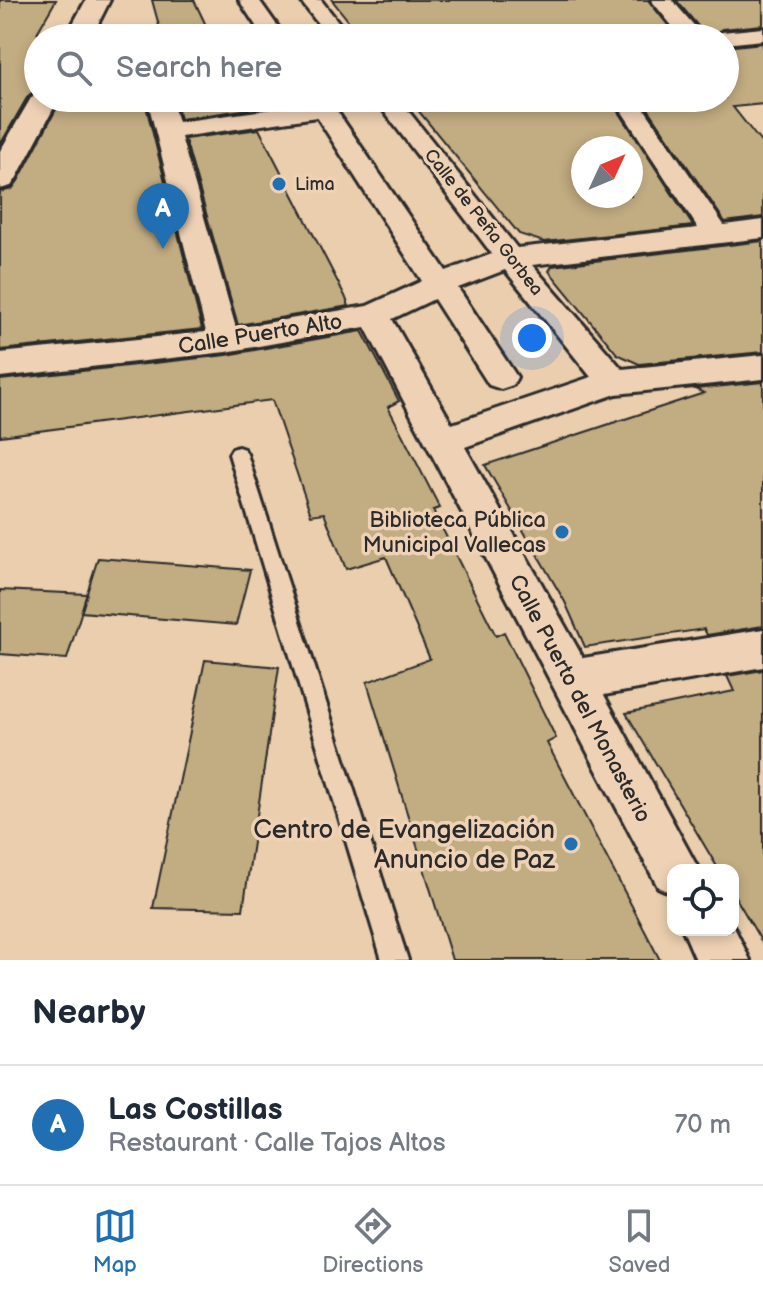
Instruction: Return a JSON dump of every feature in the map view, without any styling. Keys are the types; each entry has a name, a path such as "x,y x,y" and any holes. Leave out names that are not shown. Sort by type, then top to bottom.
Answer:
{"street":[{"path":"85,24 98,0"},
{"path":"249,0 265,24"},
{"path":"311,0 329,24"},
{"path":"661,0 682,24"},
{"path":"739,36 763,34"},
{"path":"0,179 37,112"},
{"path":"163,112 216,318 226,341"},
{"path":"169,131 283,112"},
{"path":"325,112 442,283 501,377"},
{"name":"Calle de Peña Gorbea","path":"397,112 510,258 614,382"},
{"path":"634,112 716,234"},
{"name":"Calle Puerto Alto","path":"0,365 226,341 374,315 442,283 510,258 763,229"},
{"name":"Calle Puerto del Monasterio","path":"374,315 445,440 570,680 672,864"},
{"path":"445,440 614,382 763,367"},
{"path":"570,680 763,648"},
{"path":"711,936 724,960"}],"lane":[{"path":"238,454 395,960"}],"building":[{"path":"0,0 56,0 42,24 24,24 24,103 0,145"},
{"path":"152,0 194,0 205,24 159,24"},
{"path":"332,0 648,0 667,24 351,24"},
{"path":"676,0 763,0 763,25 739,27 739,24 696,24"},
{"path":"763,43 763,104 739,106 739,46"},
{"path":"55,112 148,112 202,329 0,350 0,192 12,189"},
{"path":"178,112 228,112 180,119"},
{"path":"419,112 619,112 635,136 571,136 571,208 643,208 643,149 693,226 544,242 519,234"},
{"path":"650,112 737,112 763,145 763,217 725,222"},
{"path":"259,129 349,306 238,325 185,139"},
{"path":"763,241 763,352 639,364 617,354 549,271 552,266"},
{"path":"362,331 399,401 388,407 440,508 433,510 496,636 504,632 556,738 547,743 660,960 452,960 367,682 430,659 386,557 346,569 324,513 311,515 272,400 0,436 0,380 227,355"},
{"path":"763,382 763,626 707,635 704,629 585,647 565,602 485,465 704,393 695,389"},
{"path":"98,558 250,570 236,625 81,612"},
{"path":"0,590 87,594 67,659 0,654"},
{"path":"205,660 279,667 243,910 153,908"},
{"path":"763,670 763,944 739,903 739,864 715,864 626,713 734,691 727,676"}],"place":[{"name":"Lima","path":"279,184"},
{"name":"Las Costillas","path":"163,249"},
{"name":"Biblioteca Pública Municipal Vallecas","path":"562,532"},
{"name":"Centro de Evangelización Anuncio de Paz","path":"571,844"}]}
